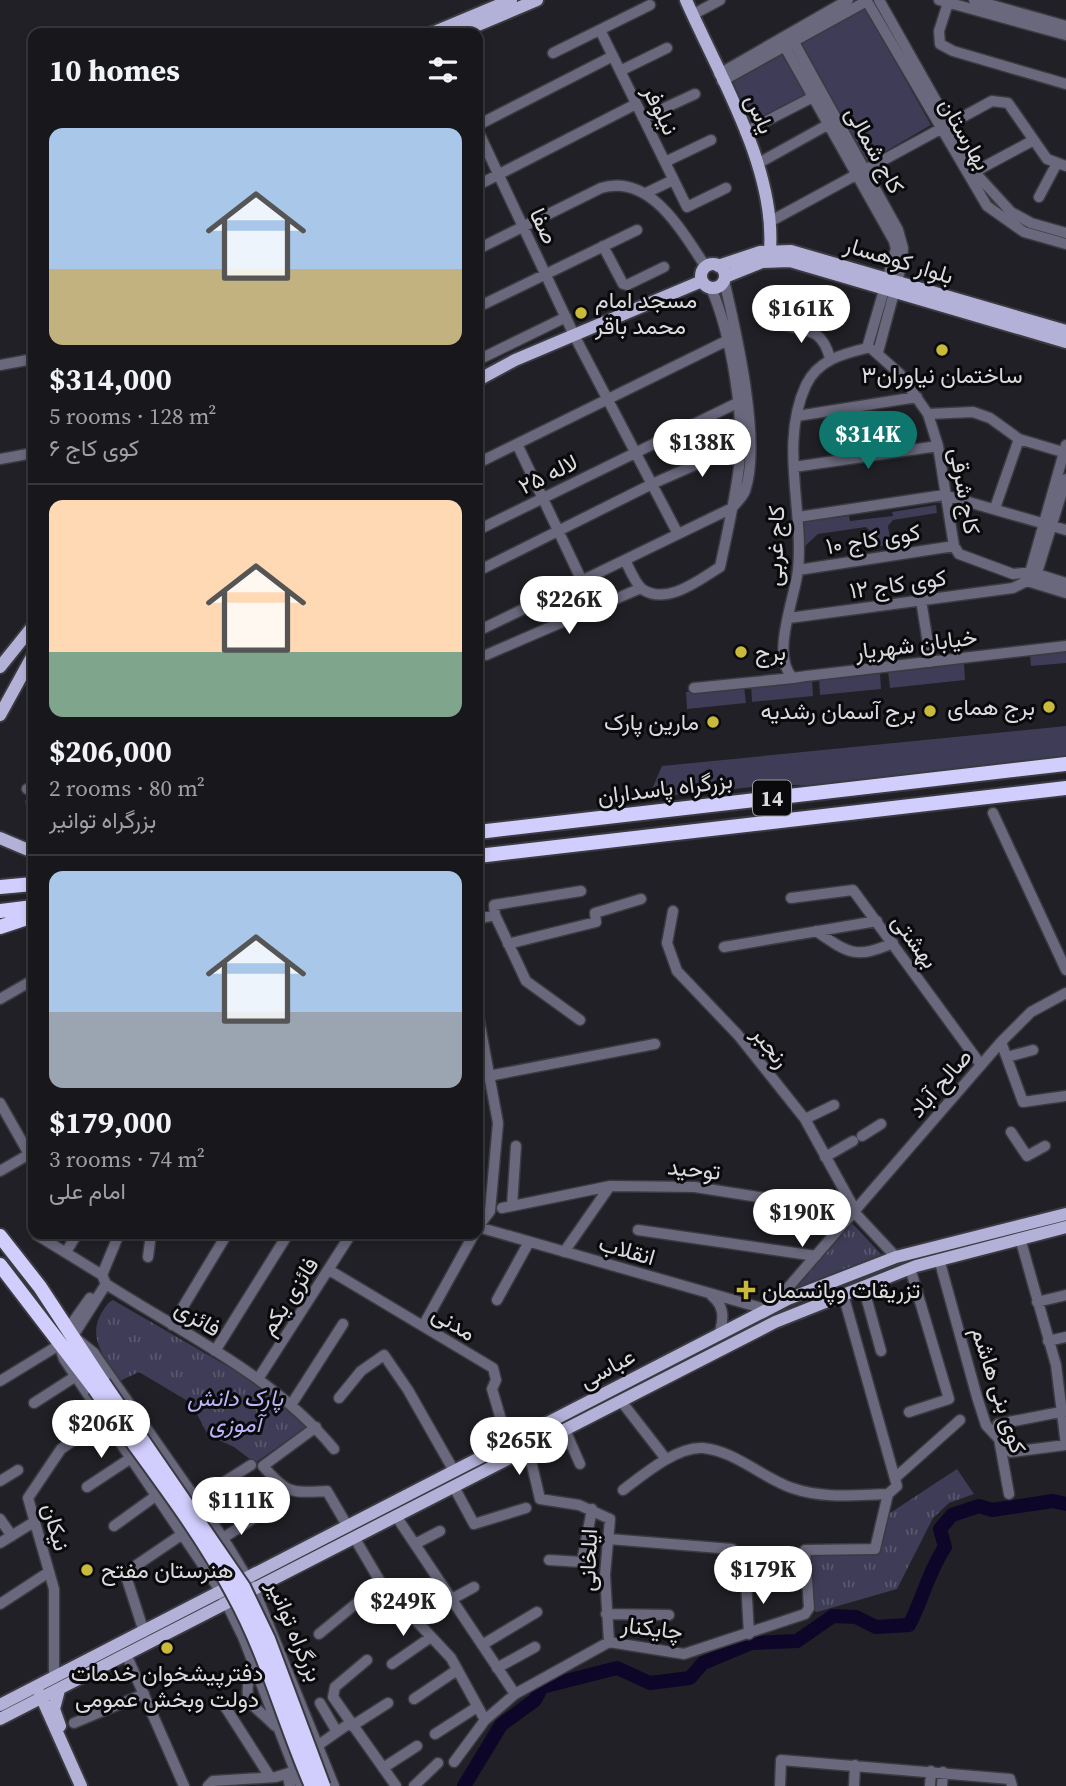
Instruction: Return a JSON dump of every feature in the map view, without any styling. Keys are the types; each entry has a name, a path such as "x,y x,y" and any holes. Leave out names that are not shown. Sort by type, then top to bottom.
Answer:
{"highway":[{"name":"بزرگراه پاسداران","path":"483,831 1066,764"},
{"name":"بزرگراه پاسداران","path":"483,855 1066,789"},
{"path":"0,887 28,884"},
{"path":"0,911 28,908"},
{"path":"0,927 28,918"},
{"name":"بزرگراه توانیر","path":"0,1236 70,1332 99,1386"},
{"path":"0,1265 59,1345 99,1386 243,1587 268,1640 324,1786"},
{"path":"99,1386 234,1593 258,1644 312,1786"}],"main road":[{"path":"444,28 511,0"},
{"path":"473,28 537,0"},
{"name":"یاس","path":"686,0 757,163 770,204 770,250"},
{"name":"بلوار کوهسار","path":"718,272 770,250 816,257 890,285 1066,342"},
{"name":"بلوار کوهسار","path":"718,272 776,260 813,266 1066,331"},
{"path":"483,377 515,360 706,285 720,285 718,272 701,275 706,285"},
{"path":"0,667 28,632"},
{"path":"0,715 28,665"},
{"path":"0,838 28,850"},
{"name":"عباسى","path":"351,1532 396,1516 775,1322 978,1242 1066,1214"},
{"name":"عباسى","path":"0,1719 144,1632 251,1584 351,1532 458,1469 769,1307 896,1257 978,1242 1020,1238 1066,1227"},
{"path":"458,1469 468,1480"},
{"name":"عباسى","path":"56,1684 126,1654 224,1597"},
{"path":"56,1684 54,1709 69,1759"},
{"path":"39,1693 81,1786"},
{"name":"عباسى","path":"0,1705 39,1693"}],"street":[{"path":"692,15 720,0"},
{"path":"787,41 848,0"},
{"path":"974,0 1066,26"},
{"path":"721,77 870,1"},
{"name":"بهارستان","path":"870,1 948,122 976,171 999,202 1031,223 1066,233"},
{"name":"بهارستان","path":"870,1 939,128 987,206 1024,232 1066,244"},
{"path":"1066,34 946,1 939,31 940,44 953,51 1066,84"},
{"path":"553,53 650,5"},
{"name":"نیلوفر","path":"600,30 687,207 726,188"},
{"name":"کاج شمالی","path":"787,41 813,97 898,230 903,248 890,285"},
{"name":"کاج شمالی","path":"787,41 861,172"},
{"path":"620,71 667,48"},
{"path":"483,122 612,56"},
{"path":"643,118 695,94"},
{"path":"745,132 813,97"},
{"path":"771,221 948,122 992,101 1008,103 1047,159 1062,164 1039,197"},
{"path":"483,182 636,104"},
{"path":"757,163 829,124"},
{"path":"665,163 711,140"},
{"path":"976,171 1032,141"},
{"name":"صفا","path":"483,152 498,174 575,337 678,534"},
{"path":"646,193 673,180"},
{"path":"483,246 610,185 630,186 646,193 718,272 747,398 748,467 745,492 732,508 483,629"},
{"path":"483,305 637,230"},
{"path":"603,246 623,284 636,283 664,267"},
{"path":"625,560 641,588 657,595 680,591 720,567 732,508 740,445 736,403 719,307 706,285"},
{"path":"867,348 890,285"},
{"path":"779,324 818,334 825,340 830,358 867,348 878,352 890,285"},
{"path":"483,358 566,317"},
{"path":"483,461 726,341"},
{"name":"کاج شرقی","path":"878,352 918,397 928,414 938,446 954,546 965,558 1013,574"},
{"name":"کاج غربی","path":"793,678 783,658 798,570 794,467 797,416 808,382 830,358"},
{"path":"0,365 28,360"},
{"path":"797,416 918,397"},
{"name":"لاله ۲۵","path":"483,528 747,398"},
{"path":"928,414 973,412 990,418 1019,439 1065,450 1048,526"},
{"path":"995,508 1019,439"},
{"path":"517,444 582,581"},
{"path":"483,568 652,484 740,445"},
{"path":"794,467 938,446"},
{"path":"0,459 28,454"},
{"path":"1032,578 1066,479"},
{"path":"797,517 944,495 1066,530"},
{"name":"کوی کاج ۱۰","path":"798,570 954,546"},
{"path":"1013,574 1066,583"},
{"path":"1013,574 1018,581 1013,588"},
{"path":"1032,578 1066,593"},
{"name":"کوی کاج ۱۲","path":"789,618 1013,588 1032,578"},
{"path":"485,655 641,588"},
{"path":"921,600 931,662"},
{"name":"خیابان شهریار","path":"694,688 1066,646"},
{"path":"993,813 1066,970"},
{"name":"بهشتی","path":"791,898 853,890 981,1065"},
{"path":"580,891 494,905 495,915 526,981 580,1020"},
{"path":"508,944 596,922 595,913 641,898"},
{"name":"رنجبر","path":"673,911 667,943 677,971 738,1035 805,1119 854,1211 896,1257"},
{"path":"483,918 495,915"},
{"path":"724,947 877,921"},
{"path":"816,931 848,953 869,954 893,943"},
{"path":"0,999 28,983"},
{"name":"صالح آباد","path":"769,1307 1001,1042 1031,1012 1066,993"},
{"path":"1001,1042 1023,1102 1066,1096"},
{"path":"483,1220 490,1211 498,1123 483,1077 655,1044"},
{"path":"1007,1057 1033,1050"},
{"path":"0,1103 28,1148"},
{"path":"805,1119 834,1105"},
{"path":"825,1157 881,1124"},
{"path":"1011,1132 1027,1156 1045,1146"},
{"name":"توحید","path":"516,1146 507,1207 610,1186 695,1187 854,1211"},
{"path":"0,1171 28,1155"},
{"path":"564,1252 610,1186"},
{"name":"انقلاب","path":"483,1228 709,1293 769,1307"},
{"path":"638,1230 816,1256"},
{"path":"1011,1451 1066,1445 1061,1366 1048,1341 1020,1238"},
{"name":"فائزی","path":"44,1239 258,1379 316,1427 334,1449"},
{"path":"66,1252 74,1239"},
{"path":"70,1332 105,1280 117,1239"},
{"path":"148,1257 150,1239"},
{"path":"172,1325 224,1239"},
{"path":"215,1351 285,1239"},
{"name":"فائزی یکم","path":"258,1379 348,1239"},
{"path":"423,1326 471,1239"},
{"path":"496,1300 529,1242"},
{"name":"کوی بنی هاشم","path":"939,1259 977,1398 986,1425 999,1439 1009,1494"},
{"path":"909,1412 949,1399 910,1268"},
{"name":"مدنی","path":"329,1270 493,1368 496,1380 492,1389 508,1443"},
{"path":"105,1280 115,1274"},
{"path":"863,1286 881,1351"},
{"path":"709,1293 720,1303 723,1313 720,1332"},
{"path":"623,1490 666,1459 702,1448 738,1461 790,1488 826,1497 888,1494 897,1486 842,1294"},
{"path":"1037,1302 1066,1295"},
{"path":"291,1405 343,1324"},
{"name":"بزرگراه توانیر","path":"70,1332 93,1353 225,1541 251,1584 271,1625 334,1786"},
{"path":"1048,1341 1066,1337"},
{"path":"0,1381 59,1345 104,1419 202,1559 224,1597 243,1637 279,1729 291,1772 290,1786"},
{"path":"339,1398 361,1371 384,1355 458,1469"},
{"path":"34,1403 76,1376"},
{"path":"621,1401 666,1459"},
{"path":"998,1424 1064,1411"},
{"name":"نیکان","path":"56,1684 54,1589 28,1499 61,1449 104,1419"},
{"path":"895,1478 960,1420"},
{"path":"316,1427 263,1466 281,1487 293,1493 327,1491 381,1583 431,1637 457,1670 485,1720"},
{"path":"565,1430 580,1464"},
{"name":"ایلخانی","path":"528,1448 540,1499 592,1509 610,1519 605,1558 609,1642"},
{"path":"87,1487 131,1458"},
{"path":"196,1500 251,1465"},
{"path":"0,1481 18,1470"},
{"path":"454,1487 474,1524 526,1508"},
{"name":"چایکنار","path":"454,1762 485,1720 515,1694 609,1642 684,1654 789,1621 808,1611 805,1550 875,1549 888,1494"},
{"path":"114,1526 158,1495"},
{"path":"202,1559 217,1557 225,1541 279,1502"},
{"path":"549,1560 582,1562 592,1509"},
{"path":"396,1516 515,1694"},
{"path":"0,1518 12,1536"},
{"path":"0,1543 34,1522"},
{"path":"415,1544 440,1531"},
{"path":"144,1632 125,1573 184,1533"},
{"path":"609,1539 732,1549"},
{"path":"0,1604 49,1572"},
{"path":"746,1580 749,1634"},
{"path":"320,1634 381,1583"},
{"path":"452,1599 474,1587"},
{"path":"482,1645 537,1612"},
{"path":"606,1614 669,1615"},
{"path":"243,1637 255,1625 271,1625"},
{"path":"392,1664 431,1637"},
{"path":"497,1668 535,1647"},
{"path":"126,1654 184,1786"},
{"path":"367,1660 332,1692 351,1725 396,1786"},
{"path":"252,1664 245,1696 250,1705 279,1729"},
{"path":"414,1699 457,1670"},
{"path":"74,1723 144,1694"},
{"path":"320,1703 337,1732"},
{"path":"317,1746 388,1703"},
{"path":"224,1705 270,1777"},
{"path":"436,1734 477,1707"},
{"path":"383,1768 417,1746"},
{"path":"780,1786 781,1759 943,1772 1011,1783"},
{"path":"414,1786 438,1763"},
{"path":"853,1786 855,1765"},
{"path":"930,1786 931,1771"},
{"path":"208,1786 213,1781 245,1783 291,1772"},
{"path":"291,1772 301,1786"},
{"path":"942,1786 943,1772"}],"green space":[{"path":"865,8 931,125 867,162 801,42"},
{"path":"782,53 808,95 749,125 728,82"},
{"path":"936,505 937,513 893,520 888,526 891,545 879,546 876,537 866,527 818,534 803,548 803,521 849,516 850,521 893,516 892,512"},
{"path":"1066,650 1066,663 1031,666 1030,655"},
{"path":"964,663 965,680 890,688 888,671"},
{"path":"880,673 881,689 820,695 819,678"},
{"path":"812,680 813,696 752,702 751,685"},
{"path":"744,687 746,703 687,709 686,692"},
{"path":"1066,726 1066,760 648,798 662,766"},
{"path":"25,800 28,800 28,824"},
{"path":"850,1221 883,1256 793,1290"},
{"name":"پارک دانش آموزی","path":"113,1300 241,1374 309,1425 255,1463 234,1447 208,1435 191,1403 139,1372 120,1381 100,1348 96,1331 102,1312"},
{"path":"957,1469 974,1494 949,1503 933,1518 897,1589 817,1612 811,1609 808,1554 876,1554 880,1548 884,1517"}],"waterway":[{"path":"464,1786 501,1725 535,1700 542,1687 617,1668 650,1683 690,1678 703,1663 751,1643 797,1641 833,1616 856,1617 876,1627 909,1625 945,1547 940,1529 952,1515 979,1506 992,1510 1053,1501 1066,1504"}],"place":[{"name":"مسجد امام محمد باقر","path":"581,313"},
{"name":"ساختمان نیاوران۳","path":"942,350"},
{"name":"برج","path":"741,652"},
{"name":"برج همای","path":"1049,707"},
{"name":"برج آسمان رشدیه","path":"930,711"},
{"name":"مارین پارک","path":"713,722"},
{"name":"تزریقات وپانسمان","path":"746,1290"},
{"name":"هنرستان مفتح","path":"87,1570"},
{"name":"دفترپیشخوان خدمات دولت وبخش عمومی","path":"167,1648"}]}
